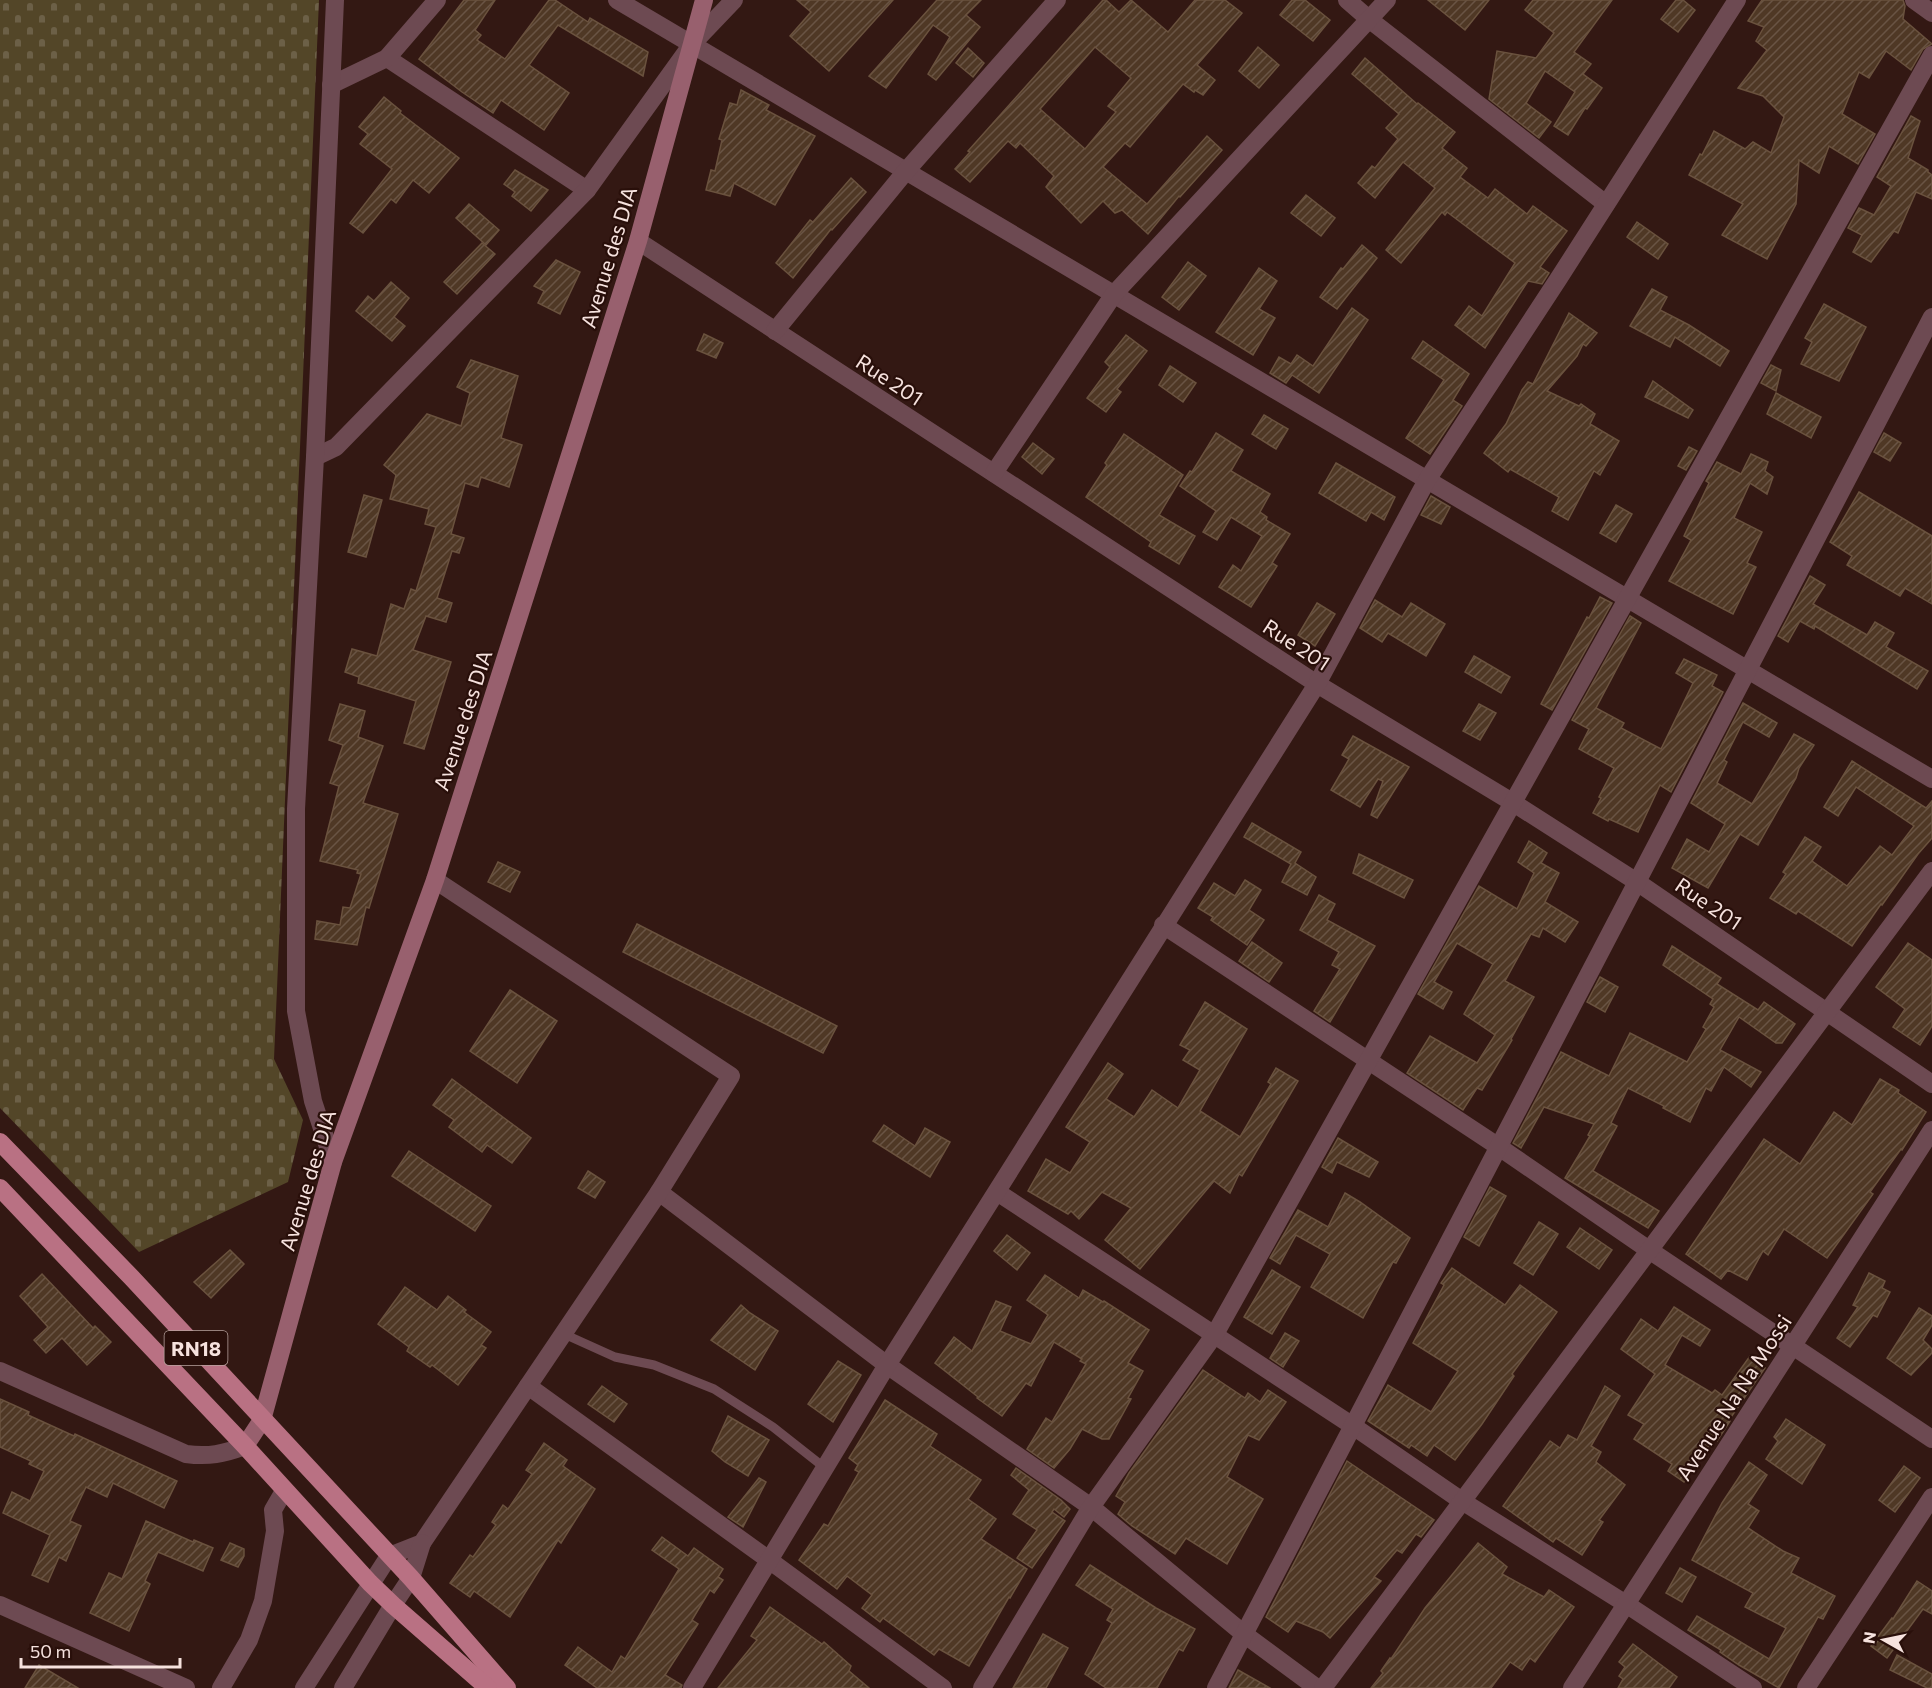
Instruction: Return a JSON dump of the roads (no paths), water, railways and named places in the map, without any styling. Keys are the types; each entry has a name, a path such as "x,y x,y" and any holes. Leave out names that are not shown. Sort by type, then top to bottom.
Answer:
{"main road":[{"name":"RN18","path":"0,1142 132,1278 411,1578 507,1688"},
{"name":"RN18","path":"0,1188 245,1446 370,1583 488,1688"}],"street":[{"path":"333,1162 313,1101 296,1011 296,809 315,457 335,0"},
{"path":"331,85 387,58 437,0"},
{"path":"617,0 1932,779"},
{"name":"Avenue des DIA","path":"245,1446 262,1420 333,1162 435,880 638,241 704,0"},
{"path":"315,457 336,447 587,189 692,44 734,0"},
{"path":"775,331 906,171 1057,0"},
{"path":"1347,0 1606,204"},
{"path":"994,473 1114,294 1387,0"},
{"path":"692,1688 887,1365 1317,684 1427,480 1737,0"},
{"path":"1914,0 1932,13"},
{"path":"982,1688 1091,1507 1215,1334 1932,55"},
{"path":"387,58 587,189"},
{"name":"Rue 201","path":"638,241 1317,684 1512,802 1637,882 1932,1084"},
{"path":"1216,1688 1747,670 1925,346 1932,317"},
{"path":"1323,1688 1932,871"},
{"path":"343,1688 411,1578 422,1543 659,1192 731,1076 435,880"},
{"path":"1163,925 1499,1147 1932,1439"},
{"name":"Avenue Na Na Mossi","path":"1572,1688 1932,1130"},
{"path":"659,1192 887,1365 1091,1507 1244,1634 1317,1688"},
{"path":"997,1192 1215,1334 1462,1501 1626,1604 1753,1688"},
{"path":"0,1371 186,1454 206,1456 226,1453 245,1446"},
{"path":"528,1386 943,1688"},
{"path":"221,1688 249,1640 263,1601 275,1532 273,1510 284,1491"},
{"path":"1806,1688 1932,1497"},
{"path":"304,1688 389,1556 422,1543"},
{"path":"0,1605 186,1688"}],"lane":[{"path":"564,1334 615,1357 654,1365 714,1389 773,1427 825,1468"}]}
